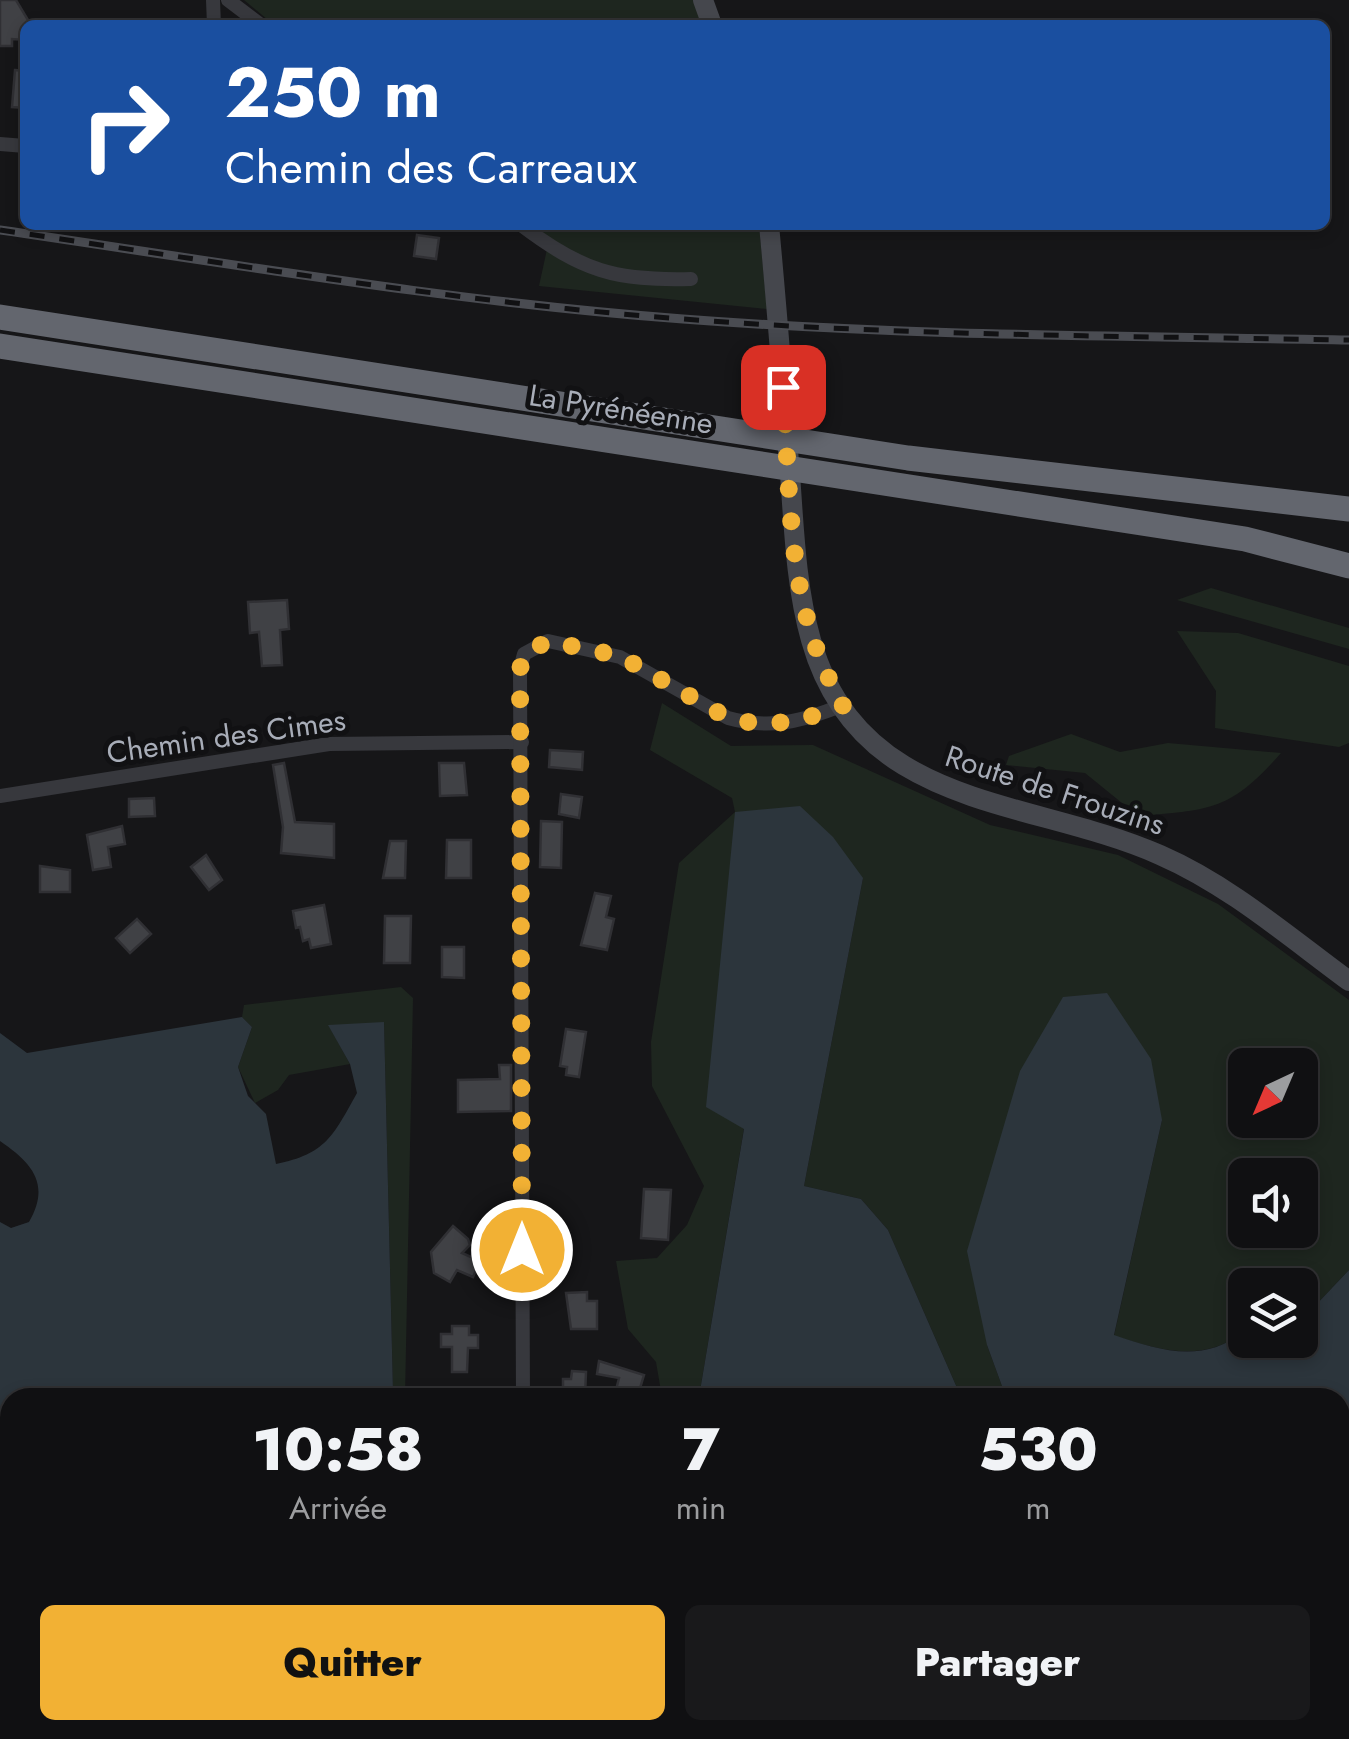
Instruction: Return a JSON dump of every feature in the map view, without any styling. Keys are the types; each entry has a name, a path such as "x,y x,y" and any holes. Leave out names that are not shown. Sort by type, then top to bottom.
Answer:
{"highway":[{"name":"La Pyrénéenne","path":"0,317 908,458 1349,509"},
{"name":"La Pyrénéenne","path":"0,346 1245,540 1349,566"}],"main road":[{"name":"Route de Frouzins","path":"769,230 796,545 811,640 844,705 884,750 935,784 987,803 1090,828 1177,863 1349,981"}],"street":[{"path":"228,0 254,20"},
{"path":"528,230 564,256 599,272 628,279 691,279"},
{"path":"523,1388 524,654 548,641 620,656 728,718 746,722 793,723 844,705"},
{"name":"Chemin des Cimes","path":"0,796 329,744 522,742"}],"shaded area":[{"path":"244,0 693,0 701,20 268,20"},
{"path":"537,230 759,230 767,309 539,286 549,240"},
{"path":"1211,588 1349,628 1349,649 1177,600"},
{"path":"1177,631 1238,633 1349,666 1349,743 1339,747 1215,728 1216,691"},
{"path":"662,703 731,746 813,745 990,825 1118,855 1218,904 1349,1000 1349,1270 1318,1303 1318,1268 1228,1268 1228,1341 1213,1348 1181,1351 1114,1336 1162,1120 987,1345 1003,1388 957,1388 888,1230 861,1199 804,1186 863,878 744,1128 701,1388 660,1388 656,1362 628,1329 616,1261 657,1258 687,1225 704,1186 652,1086 651,1042 679,863 735,812 732,798 650,750"},
{"path":"1071,734 1120,752 1168,743 1281,753 1248,786 1218,804 1185,812 1138,816 1085,773 1006,765 1009,756"},
{"path":"800,806 833,837 863,878 804,1186 861,1199 888,1230 957,1388 701,1388 744,1129 706,1107 735,812"},
{"path":"401,987 413,998 405,1388 393,1388 384,1023 329,1026 350,1064 289,1075 278,1090 255,1103 238,1067 252,1027 242,1017 244,1005"},
{"path":"1107,993 1151,1059 1162,1120 1114,1335 1181,1351 1213,1348 1228,1341 1228,1358 1318,1358 1318,1303 1349,1270 1349,1388 1003,1388 987,1345 967,1251 1020,1071 1063,997"},
{"path":"242,1017 252,1027 238,1067 248,1096 266,1114 276,1164 306,1155 326,1141 357,1093 350,1064 328,1025 384,1022 393,1388 0,1388 0,1222 11,1228 29,1222 38,1185 29,1166 0,1141 0,1033 27,1053"}],"building":[{"path":"0,0 16,0 28,20 20,20 20,40 12,39 12,46 0,46"},
{"path":"15,70 20,70 20,108 12,107"},
{"path":"417,235 439,238 436,259 414,256"},
{"path":"287,600 289,629 280,630 282,665 262,666 259,632 250,633 248,602"},
{"path":"550,750 583,752 582,770 549,767"},
{"path":"284,763 295,822 334,824 334,858 281,853 283,827 273,765"},
{"path":"439,763 464,763 467,795 440,796"},
{"path":"561,794 582,797 579,818 559,814"},
{"path":"154,798 155,816 129,817 129,799"},
{"path":"541,821 562,822 561,868 540,867"},
{"path":"122,826 125,844 108,847 111,867 93,870 87,835"},
{"path":"447,840 471,840 471,878 446,878"},
{"path":"390,841 406,841 405,878 383,878"},
{"path":"206,855 222,880 209,890 191,867"},
{"path":"40,866 70,870 70,892 40,892"},
{"path":"595,893 611,896 606,917 614,919 607,950 581,945"},
{"path":"324,905 331,944 311,948 309,939 303,941 300,927 296,928 293,911"},
{"path":"385,916 411,916 410,963 384,963"},
{"path":"137,919 151,934 130,953 116,938"},
{"path":"442,947 464,947 464,978 442,977"},
{"path":"566,1029 586,1032 579,1077 566,1075 567,1067 560,1066"},
{"path":"499,1065 511,1065 511,1111 458,1112 458,1080 500,1079"},
{"path":"644,1189 671,1190 668,1240 641,1238"},
{"path":"453,1226 470,1245 462,1253 480,1261 473,1277 457,1270 450,1282 434,1273 431,1252"},
{"path":"587,1292 587,1301 597,1301 597,1329 571,1329 566,1293"},
{"path":"452,1326 469,1326 469,1335 478,1335 478,1348 468,1348 467,1372 452,1372 452,1347 441,1347 441,1334 452,1334"},
{"path":"599,1361 644,1375 640,1388 616,1388 619,1378 597,1374"},
{"path":"572,1371 586,1372 585,1388 563,1388 563,1379 571,1379"}],"railway":[{"path":"0,230 426,292 597,312 933,332 1349,340"}],"route":[{"path":"522,1250 520,669 524,654 534,645 548,641 620,656 728,718 746,722 793,723 844,705 817,658 806,618 783,387"}]}
